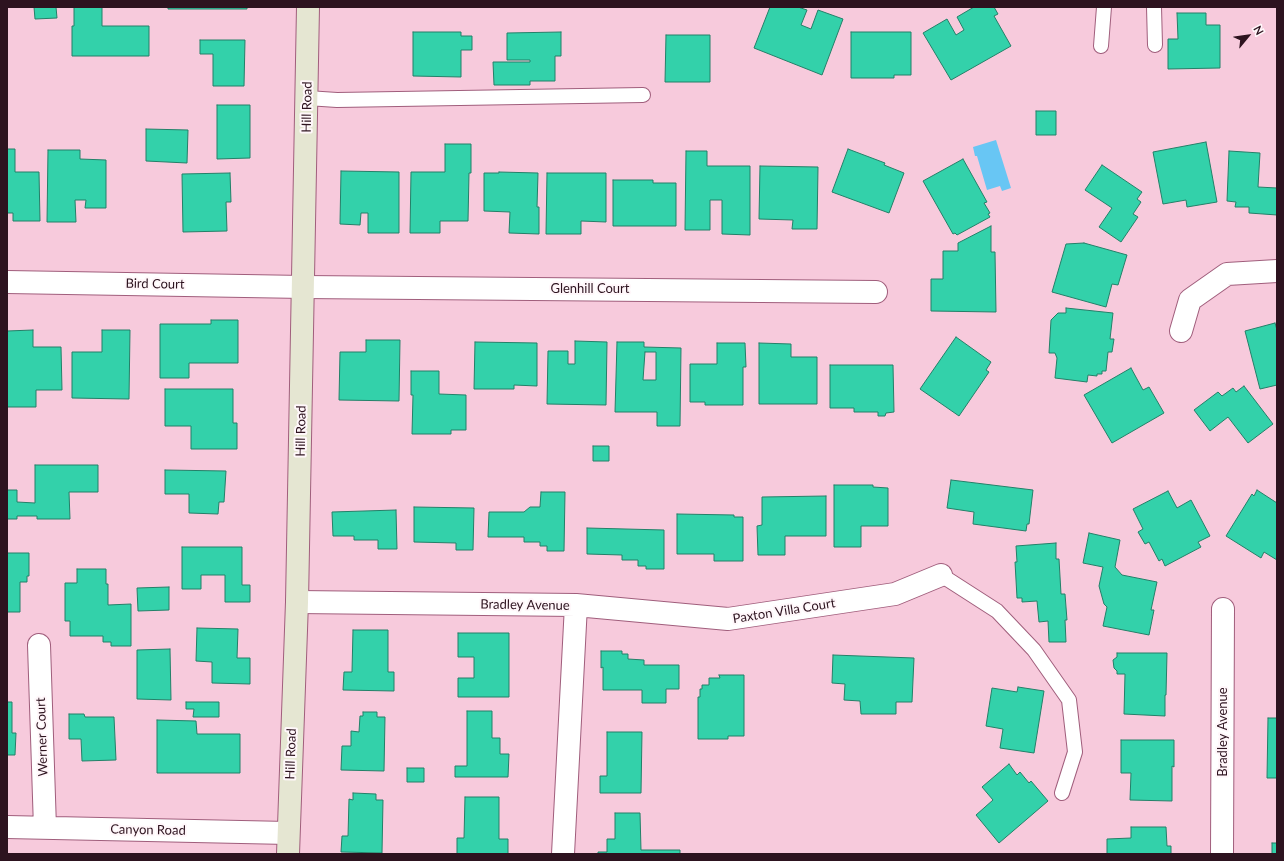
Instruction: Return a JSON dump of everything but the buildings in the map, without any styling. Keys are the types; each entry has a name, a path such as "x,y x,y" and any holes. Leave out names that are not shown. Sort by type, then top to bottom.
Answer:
{"street":[{"name":"Hill Road","path":"288,844 297,602 308,7"},
{"path":"1182,331 1190,300 1227,274 1277,271"},
{"name":"Bird Court","path":"7,282 304,287"},
{"name":"Glenhill Court","path":"304,287 876,292"},
{"name":"Paxton Villa Court","path":"576,606 728,619 895,594 941,575"},
{"name":"Bradley Avenue","path":"297,602 576,606 563,854"},
{"name":"Bradley Avenue","path":"1222,854 1223,609"},
{"name":"Werner Court","path":"39,645 45,828"},
{"name":"Canyon Road","path":"7,827 45,828 288,844"}],"lane":[{"path":"1101,46 1104,7"},
{"path":"1154,7 1155,45"},
{"path":"307,98 337,100 643,95"},
{"path":"941,575 997,612 1034,650 1069,700 1075,752 1062,793"}],"water":[{"path":"996,140 1011,188 1002,191 1000,186 987,190 973,147"}]}
